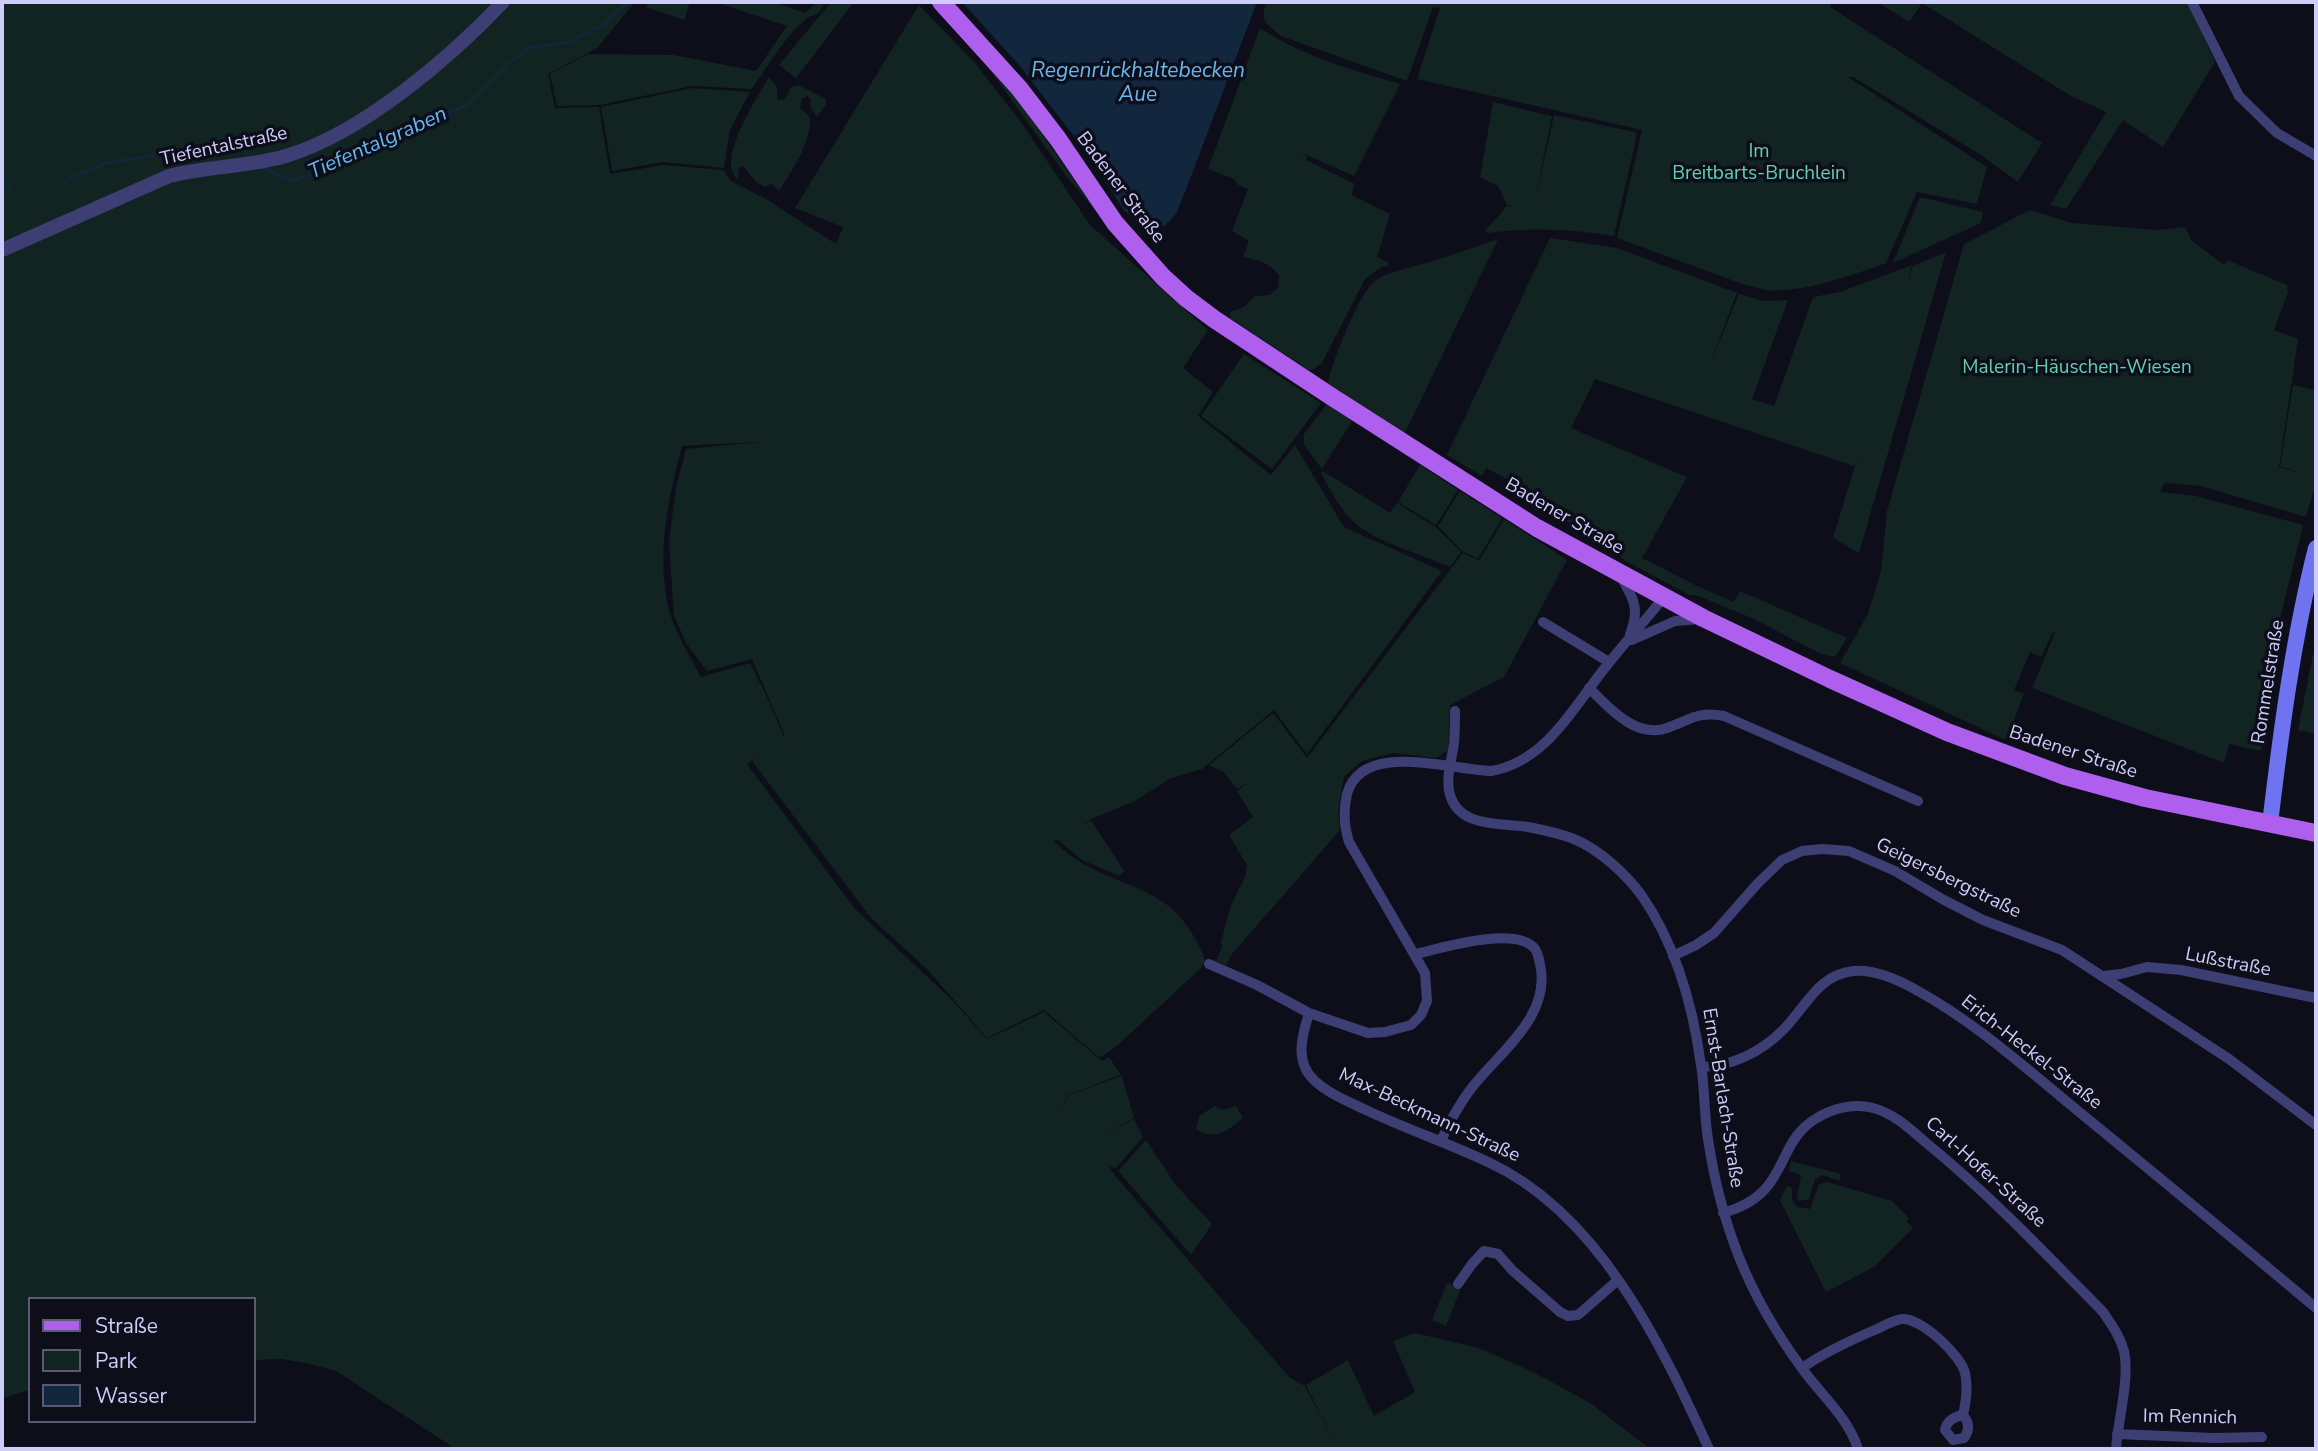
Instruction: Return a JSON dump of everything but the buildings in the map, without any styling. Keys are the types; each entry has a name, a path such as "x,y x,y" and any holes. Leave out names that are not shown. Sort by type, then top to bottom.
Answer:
{"main road":[{"name":"Badener Straße","path":"941,2 1019,88 1058,139 1115,223 1163,277 1186,298 1214,319 1537,528 1703,618 1947,732 2065,776 2145,798 2316,833"},
{"name":"Rommelstraße","path":"2270,824 2287,694 2316,548"}],"street":[{"name":"Tiefentalstraße","path":"2,250 169,176 286,156 308,147 373,111 439,62 503,2"},
{"path":"2192,2 2239,96 2277,133 2316,156"},
{"path":"1619,574 1634,600 1636,612 1626,643"},
{"path":"1209,964 1257,985 1309,1013 1368,1033 1411,1025 1421,1015 1427,1001 1425,973 1349,842 1345,829 1344,806 1350,786 1356,777 1372,766 1394,761 1491,771 1522,761 1560,728 1609,662 1664,597"},
{"path":"1626,643 1675,621 1703,618"},
{"path":"1543,622 1609,662"},
{"path":"1589,688 1607,706 1634,726 1652,730 1664,729 1698,714 1724,716 1918,801"},
{"name":"Ernst-Barlach-Straße","path":"1455,712 1448,784 1449,793 1459,811 1477,821 1526,827 1571,838 1615,867 1642,895 1673,956 1692,1013 1702,1067 1707,1137 1723,1213 1740,1260 1755,1292 1802,1368 1841,1417 1853,1435 1858,1449"},
{"name":"Geigersbergstraße","path":"1673,956 1714,933 1782,860 1802,851 1849,851 1874,860 1983,920 2062,950 2230,1059 2316,1125"},
{"path":"1416,954 1469,943 1512,938 1534,948 1544,982 1542,993 1522,1031 1471,1089 1441,1141"},
{"name":"Lußstraße","path":"2103,976 2147,967 2181,970 2316,998"},
{"name":"Erich-Heckel-Straße","path":"1702,1067 1743,1058 1760,1048 1782,1031 1817,988 1835,975 1862,971 1892,979 1918,991 1988,1038 2316,1308"},
{"path":"2131,995 2133,971"},
{"name":"Max-Beckmann-Straße","path":"1309,1013 1301,1052 1304,1066 1315,1081 1356,1105 1519,1178 1548,1199 1587,1240 1618,1280 1650,1331 1683,1392 1709,1449"},
{"name":"Carl-Hofer-Straße","path":"1723,1213 1761,1195 1779,1171 1798,1134 1815,1118 1832,1110 1861,1106 1873,1108 1894,1118 1940,1153 2001,1207 2103,1312 2116,1330 2124,1352 2125,1377 2116,1449"},
{"path":"1458,1284 1484,1251 1498,1254 1512,1270 1560,1312 1574,1316 1618,1280"},
{"path":"1802,1368 1823,1353 1899,1319 1914,1321 1934,1335 1962,1365 1966,1382 1962,1415"},
{"name":"Im Rennich","path":"2117,1434 2262,1437"}],"green space":[{"path":"2,2 635,2 597,48 548,74 555,108 599,107 610,174 663,165 723,170 731,181 766,199 836,244 843,227 795,208 919,5 975,63 1023,125 1090,225 1208,330 1183,368 1213,392 1198,416 1271,475 1295,445 1344,527 1442,571 1307,754 1274,710 1202,769 1171,778 1135,801 1091,819 1077,828 1091,820 1124,871 1120,876 1082,860 1058,840 1054,841 1090,868 1164,902 1186,924 1205,960 1201,968 1119,1044 1100,1058 1044,1010 987,1038 927,969 871,918 752,761 761,754 747,764 855,909 951,999 987,1039 1044,1012 1102,1061 1109,1057 1121,1075 1068,1095 1059,1112 1069,1095 1122,1076 1134,1118 1102,1136 1134,1119 1143,1137 1115,1169 1108,1164 1112,1172 1290,1378 1305,1386 1335,1443 1306,1385 1348,1360 1374,1416 1415,1392 1393,1341 1415,1333 1479,1348 1533,1372 1592,1404 1650,1449 456,1449 336,1371 282,1359 256,1360 256,1297 28,1297 28,1391 2,1398","holes":["760,442 686,449 676,487 669,541 674,616 686,643 707,671 752,659 784,737 750,663 701,677 670,613 664,571 668,508 682,446"]},
{"path":"647,2 690,2 684,20 646,7"},
{"path":"715,2 774,2 805,13 817,2 827,2 817,14 809,17 791,34 752,89 692,86 600,105 557,106 550,74 588,54 674,55 756,71 787,26"},
{"path":"831,2 854,2 796,78 779,65"},
{"path":"930,2 932,2 962,36"},
{"name":"Im Breitbarts-Bruchlein","path":"1267,2 1832,2 1830,7 2042,143 2018,182 1981,155 1853,77 1848,77 1987,167 1977,204 1917,192 1886,263 1811,286 1764,290 1617,238 1642,130 1417,79 1440,8 1433,7 1407,81 1281,36 1264,18"},
{"path":"1877,2 2187,2 2215,62 2163,147 2123,120 2066,209 2050,205 2106,112 2069,95 1922,3 1909,22"},
{"path":"1260,28 1310,54 1400,84 1354,176 1295,150 1307,156 1306,160 1355,184 1351,195 1390,214 1377,257 1388,262 1389,266 1381,267 1365,279 1322,363 1309,370 1230,318 1230,312 1244,307 1255,296 1270,295 1278,288 1279,275 1263,263 1243,257 1249,241 1232,231 1248,189 1238,185 1234,179 1208,169"},
{"path":"981,58 1035,119 1086,197 1094,203 1099,215 1067,177"},
{"path":"769,77 777,87 777,100 785,99 791,87 798,85 826,99 826,104 817,117 810,107 811,99 807,96 802,99 800,108 810,117 808,136 800,156 779,191 771,183 765,187 756,182 743,166 739,168 738,180 732,170 731,158 740,129"},
{"path":"692,88 750,92 730,130 724,168 663,162 612,171 601,107"},
{"path":"1493,102 1552,116 1533,210 1554,115 1637,134 1614,236 1551,230 1485,231 1507,206 1516,207 1507,205 1498,186 1480,177"},
{"path":"1920,197 1983,212 1981,223 1893,263"},
{"name":"Malerin-Häuschen-Wiesen","path":"2030,210 2072,223 2158,230 2185,227 2192,241 2224,265 2227,260 2287,285 2288,292 2274,330 2298,339 2279,467 2301,473 2280,466 2293,385 2316,390 2316,482 2306,517 2201,486 2164,483 2160,492 2196,496 2303,525 2276,635 2268,632 2266,641 2278,648 2261,751 2229,744 2224,763 2032,688 2055,633 2053,632 2041,657 2030,652 2014,690 2024,694 2006,740 1840,663 1868,614 1881,571 1887,511 1964,244"},
{"path":"1550,238 1617,248 1737,293 1709,366 1739,294 1764,301 1788,300 1752,399 1774,406 1813,297 1840,292 1912,265 1907,285 1913,266 1946,252 1859,553 1833,538 1858,456 1854,466 1595,379 1571,428 1687,477 1642,558 1734,602 1740,591 1847,638 1835,657 1821,654 1754,619 1696,595 1689,595 1624,560 1617,553 1620,546 1592,531 1534,510 1540,497 1486,468 1482,476 1447,455"},
{"path":"1498,239 1405,433 1328,383 1354,313 1375,281 1393,272"},
{"path":"1244,354 1321,403 1272,469 1201,416"},
{"path":"1327,404 1352,421 1322,469 1304,445 1304,434"},
{"path":"1420,465 1458,490 1436,525 1398,502"},
{"path":"1323,471 1390,513 1397,503 1437,528 1461,552 1450,567 1364,530 1340,506 1321,473"},
{"path":"1460,491 1502,518 1478,559 1462,551 1438,526"},
{"path":"1504,519 1567,560 1504,677 1450,705 1448,750 1437,758 1393,753 1362,761 1344,777 1338,812 1340,830 1232,954 1226,965 1216,961 1222,947 1231,905 1245,877 1247,865 1229,835 1253,817 1237,791 1247,783 1237,789 1224,772 1209,765 1273,713 1307,758 1463,553 1479,561"},
{"path":"2316,639 2316,734 2298,730"},
{"path":"1215,1106 1223,1110 1236,1106 1243,1118 1221,1133 1209,1134 1196,1129 1199,1116"},
{"path":"1146,1140 1175,1184 1212,1224 1191,1255 1118,1171"},
{"path":"1791,1161 1841,1174 1839,1181 1823,1175 1815,1179 1809,1199 1799,1201 1797,1197 1801,1175 1789,1171"},
{"path":"1827,1182 1892,1201 1909,1218 1906,1221 1913,1228 1874,1267 1826,1292 1780,1200 1787,1186 1792,1188 1792,1200 1797,1207 1810,1209 1819,1184"},
{"path":"1447,1283 1461,1288 1446,1326 1432,1320"}],"water":[{"name":"Regenrückhaltebecken Aue","path":"962,2 1257,2 1176,214 1164,226 1147,229 1124,210 1080,144 1019,65"}],"waterway":[{"name":"Tiefentalgraben","path":"261,167 293,181 373,150 465,106 507,64 529,48 569,42 604,25 627,2"},
{"name":"Tiefentalgraben","path":"69,178 106,163 171,153 228,137 251,158"},
{"name":"Tiefentalgraben","path":"2,175 10,187"}]}
